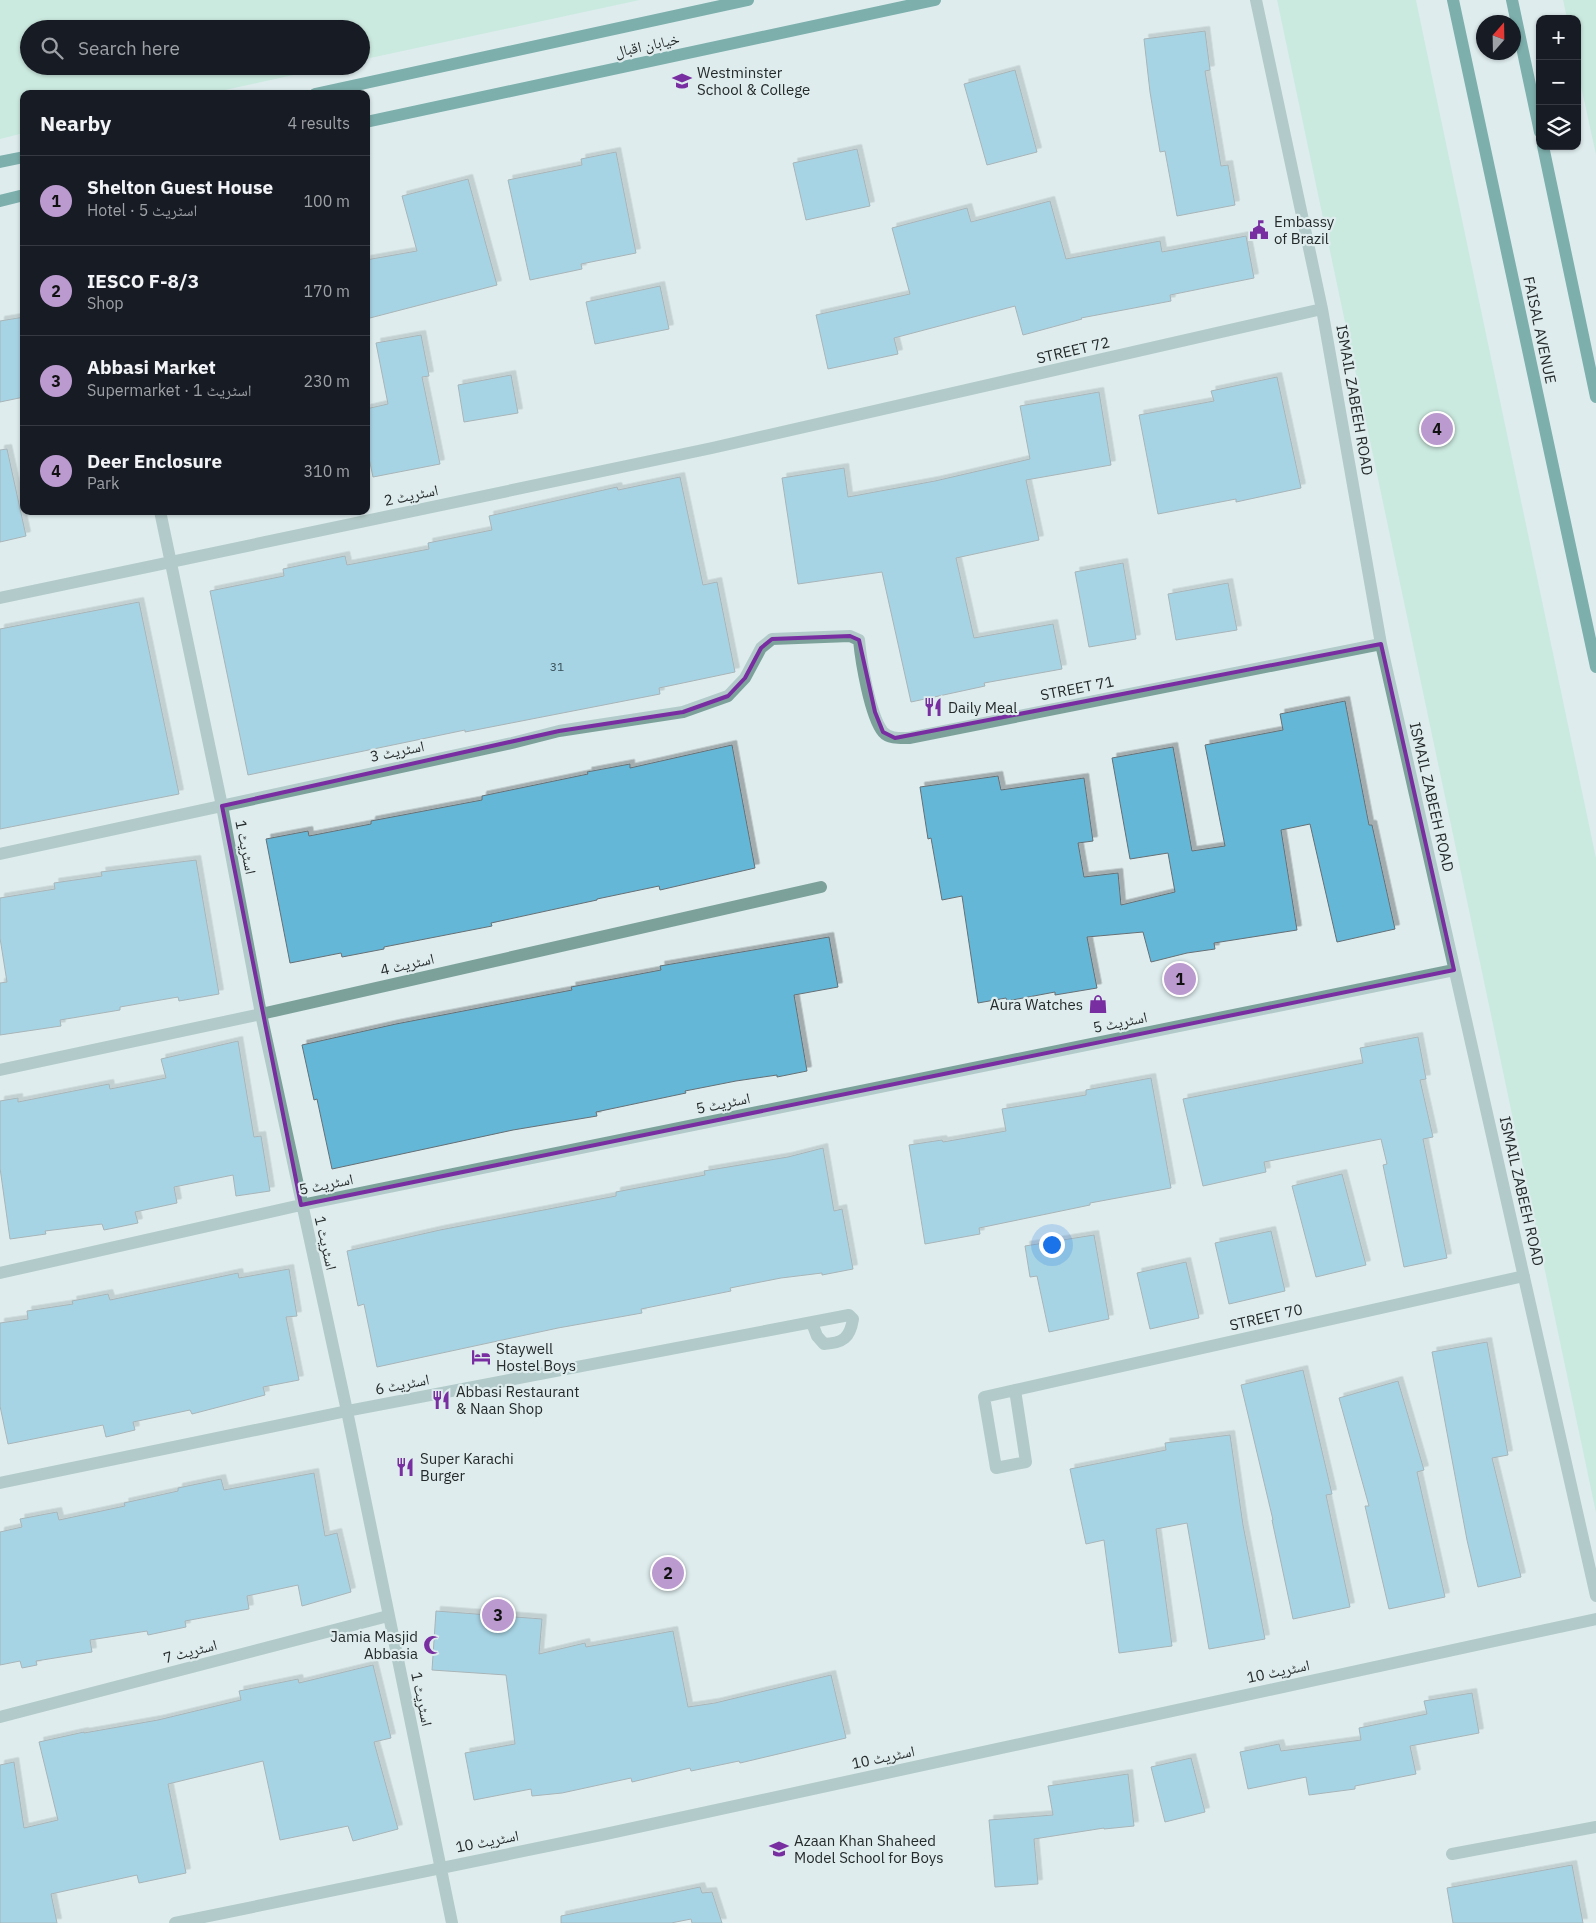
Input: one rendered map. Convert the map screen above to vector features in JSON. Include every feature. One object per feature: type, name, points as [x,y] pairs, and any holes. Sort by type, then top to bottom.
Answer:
[{"type":"main road","name":"خیابان اقبال","points":[[333,90],[748,0]]},
{"type":"main road","name":"خیابان اقبال","points":[[370,121],[935,0]]},
{"type":"main road","points":[[1512,0],[1536,113]]},
{"type":"main road","name":"FAISAL AVENUE","points":[[1453,1],[1596,667]]},
{"type":"main road","points":[[1544,150],[1596,397]]},
{"type":"main road","points":[[0,162],[20,158]]},
{"type":"main road","points":[[0,200],[20,196]]},
{"type":"street","name":"ISMAIL ZABEEH ROAD","points":[[1256,0],[1322,309],[1381,644],[1596,1596]]},
{"type":"street","name":"STREET 72","points":[[712,448],[1322,309]]},
{"type":"street","name":"اسٹریٹ 2","points":[[0,598],[712,448]]},
{"type":"street","name":"اسٹریٹ 1","points":[[161,515],[222,806],[261,1014],[347,1411],[452,1923]]},
{"type":"street","name":"STREET 71","points":[[772,639],[850,636],[859,640],[862,669],[875,712],[883,732],[895,738],[909,738],[1381,644]]},
{"type":"street","name":"اسٹریٹ 3","points":[[0,854],[512,743],[559,731],[683,712],[728,696],[745,678],[761,648],[772,639]]},
{"type":"street","name":"اسٹریٹ 4","points":[[0,1070],[261,1014],[821,887]]},
{"type":"street","name":"اسٹریٹ 5","points":[[0,1273],[301,1205],[1454,970]]},
{"type":"street","name":"STREET 70","points":[[1015,1390],[1026,1462],[996,1468],[984,1397],[1015,1390],[1524,1276]]},
{"type":"street","name":"اسٹریٹ 6","points":[[0,1482],[347,1411],[812,1323]]},
{"type":"street","name":"اسٹریٹ 7","points":[[0,1717],[388,1616]]},
{"type":"street","name":"اسٹریٹ 10","points":[[175,1923],[611,1833],[1596,1619]]},
{"type":"street","points":[[1452,1854],[1596,1827]]},
{"type":"highlighted area","points":[[850,636],[859,640],[875,712],[883,732],[895,738],[1381,644],[1454,970],[301,1205],[222,806],[559,731],[683,712],[728,696],[745,678],[761,648],[772,639]]},
{"type":"green space","points":[[0,0],[640,0],[370,58],[370,20],[20,20],[20,75],[293,75],[225,90],[20,90],[20,134],[0,139]]},
{"type":"green space","points":[[1277,0],[1416,0],[1596,858],[1596,1513]]},
{"type":"green space","points":[[1563,0],[1596,0],[1596,155],[1581,86],[1581,15],[1566,15]]},
{"type":"building","points":[[1205,31],[1210,70],[1205,71],[1221,166],[1228,165],[1235,205],[1177,216],[1165,151],[1160,152],[1144,39]]},
{"type":"building","points":[[1015,70],[1037,152],[987,165],[964,84]]},
{"type":"building","points":[[857,149],[870,206],[806,220],[793,163]]},
{"type":"building","points":[[616,152],[636,253],[581,264],[582,269],[530,280],[508,180],[582,165],[581,159]]},
{"type":"building","points":[[468,179],[497,285],[370,318],[370,259],[417,251],[402,196]]},
{"type":"building","points":[[1050,201],[1066,259],[1160,241],[1162,252],[1246,236],[1254,278],[1170,295],[1171,301],[1081,318],[1023,335],[1015,306],[894,338],[898,354],[828,369],[816,315],[910,294],[892,228],[967,208],[971,222]]},
{"type":"building","points":[[660,286],[669,329],[595,344],[586,302]]},
{"type":"building","points":[[20,318],[20,398],[0,402],[0,321]]},
{"type":"building","points":[[421,335],[429,376],[422,377],[440,464],[373,477],[370,463],[370,408],[388,404],[376,343]]},
{"type":"building","points":[[511,375],[518,413],[464,422],[458,385]]},
{"type":"building","points":[[1277,377],[1301,488],[1236,502],[1236,499],[1158,514],[1139,415],[1214,401],[1211,391]]},
{"type":"building","points":[[1099,392],[1111,465],[1026,480],[1039,540],[956,558],[974,638],[1053,624],[1062,669],[984,683],[985,686],[911,702],[882,572],[798,584],[782,478],[844,468],[848,497],[935,481],[1030,459],[1020,406]]},
{"type":"building","points":[[7,449],[26,536],[0,542],[0,450]]},
{"type":"building","points":[[680,477],[703,585],[717,582],[735,672],[659,688],[660,694],[465,732],[465,730],[248,775],[210,591],[284,576],[283,569],[345,556],[347,565],[429,549],[428,543],[492,530],[489,516],[617,487],[618,490]]},
{"type":"building","points":[[1123,563],[1136,639],[1089,647],[1075,572]]},
{"type":"building","points":[[1228,583],[1237,630],[1176,640],[1168,594]]},
{"type":"building","points":[[139,602],[179,794],[0,829],[0,629]]},
{"type":"building","points":[[1345,701],[1369,825],[1372,825],[1395,929],[1337,942],[1310,824],[1281,830],[1297,930],[1214,943],[1215,949],[1187,953],[1151,962],[1143,932],[1087,937],[1097,988],[1055,995],[1055,992],[1007,1001],[1006,998],[978,1003],[962,896],[942,900],[931,838],[928,839],[920,787],[998,776],[1001,790],[1084,778],[1093,841],[1078,843],[1084,877],[1118,873],[1121,905],[1175,892],[1168,853],[1130,859],[1112,758],[1173,747],[1192,851],[1225,846],[1205,745],[1283,730],[1280,714]]},
{"type":"building","points":[[732,745],[755,868],[660,890],[659,886],[597,899],[491,923],[492,926],[384,947],[384,949],[342,957],[341,953],[290,963],[266,839],[308,831],[309,836],[371,824],[371,821],[482,800],[482,796],[588,774],[587,772],[630,764],[630,768]]},
{"type":"building","points":[[196,860],[219,994],[179,1001],[178,997],[120,1007],[120,1010],[60,1020],[61,1026],[0,1035],[0,983],[7,982],[0,938],[0,898],[55,889],[54,883],[102,876],[101,872]]},
{"type":"building","points":[[829,937],[838,987],[794,995],[807,1071],[777,1077],[777,1075],[736,1081],[685,1091],[686,1093],[596,1112],[597,1116],[513,1130],[332,1169],[317,1099],[314,1100],[302,1045],[396,1024],[572,990],[571,987],[661,970],[660,966]]},
{"type":"building","points":[[1418,1037],[1426,1079],[1420,1080],[1433,1137],[1423,1139],[1447,1258],[1404,1267],[1383,1165],[1387,1164],[1381,1139],[1264,1162],[1266,1172],[1203,1186],[1183,1099],[1363,1063],[1360,1048]]},
{"type":"building","points":[[238,1041],[254,1137],[261,1136],[270,1191],[236,1196],[233,1175],[174,1187],[177,1203],[135,1212],[138,1223],[104,1230],[102,1224],[45,1231],[46,1234],[10,1239],[0,1168],[0,1101],[18,1098],[18,1102],[109,1084],[110,1089],[166,1078],[161,1059]]},
{"type":"building","points":[[1151,1078],[1171,1188],[1090,1203],[1090,1205],[979,1228],[980,1234],[925,1244],[909,1145],[942,1140],[943,1142],[1006,1131],[1002,1109],[1086,1095],[1086,1090]]},
{"type":"building","points":[[823,1148],[834,1211],[842,1209],[853,1269],[822,1275],[822,1273],[781,1278],[730,1288],[731,1291],[641,1309],[642,1313],[558,1328],[377,1367],[364,1304],[358,1306],[347,1251],[440,1230],[616,1196],[616,1192],[705,1175],[704,1171],[788,1157]]},
{"type":"building","points":[[1342,1174],[1366,1265],[1316,1277],[1292,1186]]},
{"type":"building","points":[[1271,1231],[1285,1291],[1229,1304],[1215,1243]]},
{"type":"building","points":[[1094,1235],[1109,1319],[1049,1332],[1037,1276],[1030,1277],[1025,1246]]},
{"type":"building","points":[[1186,1262],[1199,1318],[1150,1329],[1137,1273]]},
{"type":"building","points":[[289,1269],[297,1316],[286,1317],[299,1380],[263,1387],[265,1395],[192,1414],[190,1410],[133,1422],[135,1430],[106,1437],[103,1425],[8,1444],[0,1406],[0,1323],[28,1319],[27,1311],[73,1304],[72,1301],[108,1294],[110,1300],[238,1273],[239,1278]]},
{"type":"building","points":[[1487,1342],[1508,1455],[1492,1458],[1521,1577],[1478,1587],[1467,1540],[1432,1352]]},
{"type":"building","points":[[1303,1370],[1332,1494],[1326,1495],[1350,1607],[1293,1619],[1273,1520],[1241,1385]]},
{"type":"building","points":[[1398,1381],[1424,1470],[1417,1472],[1445,1597],[1389,1609],[1365,1506],[1369,1506],[1339,1398]]},
{"type":"building","points":[[1230,1435],[1243,1525],[1265,1639],[1209,1649],[1187,1523],[1156,1529],[1172,1646],[1119,1653],[1104,1540],[1086,1544],[1070,1469],[1166,1450],[1165,1443]]},
{"type":"building","points":[[314,1473],[325,1536],[337,1533],[351,1592],[302,1606],[298,1585],[247,1596],[249,1609],[185,1621],[186,1627],[148,1635],[147,1631],[90,1640],[92,1652],[36,1661],[37,1665],[22,1668],[20,1661],[0,1665],[0,1532],[22,1527],[20,1519],[57,1512],[59,1520],[125,1506],[124,1503],[178,1491],[178,1488],[221,1479],[224,1490]]},
{"type":"building","points":[[436,1611],[542,1619],[539,1654],[585,1643],[586,1647],[673,1631],[688,1707],[715,1703],[831,1675],[846,1738],[740,1763],[739,1761],[691,1771],[690,1768],[632,1782],[631,1778],[562,1793],[532,1796],[531,1789],[474,1800],[465,1753],[515,1744],[506,1675],[432,1670]]},
{"type":"building","points":[[373,1665],[391,1738],[374,1742],[398,1829],[353,1841],[348,1826],[280,1840],[263,1761],[168,1784],[186,1873],[139,1883],[137,1875],[51,1894],[57,1923],[0,1923],[0,1765],[14,1762],[24,1828],[58,1820],[39,1742],[84,1732],[158,1720],[241,1700],[239,1691],[298,1679],[299,1683]]},
{"type":"building","points":[[1472,1693],[1479,1733],[1410,1746],[1416,1774],[1355,1786],[1355,1789],[1309,1795],[1306,1777],[1248,1789],[1240,1752],[1279,1744],[1281,1751],[1361,1740],[1359,1728],[1427,1714],[1424,1701]]},
{"type":"building","points":[[1191,1758],[1205,1812],[1165,1822],[1151,1767]]},
{"type":"building","points":[[1128,1774],[1134,1826],[1104,1828],[1034,1839],[1038,1884],[995,1887],[989,1820],[1053,1815],[1048,1786]]},
{"type":"building","points":[[1572,1865],[1583,1923],[1453,1923],[1447,1888]]},
{"type":"building","points":[[700,1887],[702,1893],[712,1892],[722,1923],[692,1923],[691,1919],[671,1923],[561,1923],[561,1916]]},
{"type":"place","name":"Westminster School & College","points":[[682,81]]},
{"type":"place","name":"Embassy of Brazil","points":[[1259,230]]},
{"type":"place","name":"Deer Enclosure","points":[[1437,429]]},
{"type":"place","name":"Daily Meal","points":[[933,707]]},
{"type":"place","name":"Shelton Guest House","points":[[1180,979]]},
{"type":"place","name":"Aura Watches","points":[[1098,1004]]},
{"type":"place","name":"Staywell Hostel Boys","points":[[481,1357]]},
{"type":"place","name":"Abbasi Restaurant & Naan Shop","points":[[441,1400]]},
{"type":"place","name":"Super Karachi Burger","points":[[405,1467]]},
{"type":"place","name":"IESCO F-8/3","points":[[668,1573]]},
{"type":"place","name":"Abbasi Market","points":[[498,1615]]},
{"type":"place","name":"Jamia Masjid Abbasia","points":[[433,1645]]},
{"type":"place","name":"Azaan Khan Shaheed Model School for Boys","points":[[779,1849]]}]
